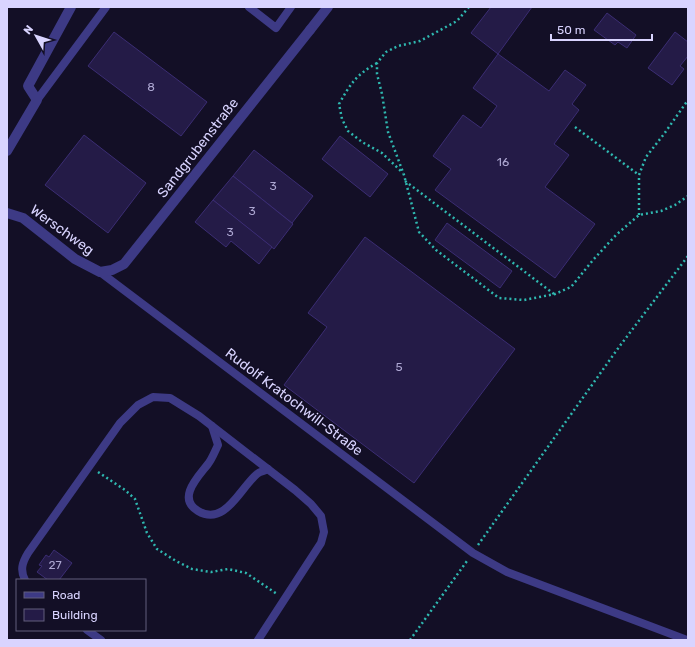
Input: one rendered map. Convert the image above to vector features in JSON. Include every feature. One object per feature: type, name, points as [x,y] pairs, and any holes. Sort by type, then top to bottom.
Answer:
[{"type":"street","points":[[7,151],[37,100],[28,86],[71,7]]},
{"type":"street","name":"Sandgrubenstraße","points":[[100,272],[112,270],[124,264],[328,7]]},
{"type":"street","name":"Werschweg","points":[[7,212],[23,218],[75,259],[100,272]]},
{"type":"lane","points":[[37,100],[106,7]]},
{"type":"lane","points":[[249,7],[276,28],[291,7]]},
{"type":"lane","name":"Rudolf Kratochwill-Straße","points":[[100,272],[473,553],[507,572],[687,640]]},
{"type":"lane","points":[[24,579],[22,574],[22,563],[120,423],[138,404],[153,397],[170,398],[199,416],[268,469],[311,504],[321,516],[324,532],[320,543],[258,640]]},
{"type":"lane","points":[[212,426],[218,445],[209,463],[192,484],[189,498],[194,508],[204,514],[219,514],[232,504],[258,473],[268,469]]},
{"type":"lane","points":[[88,631],[101,640]]},
{"type":"path","points":[[404,174],[382,153],[362,142],[348,131],[342,119],[339,104],[351,83],[364,70],[377,63],[386,52],[398,46],[420,41],[457,22],[469,7]]},
{"type":"path","points":[[377,63],[377,74],[388,132],[404,174],[418,232],[442,255],[499,298],[524,300],[555,294],[571,287],[616,235],[639,215],[661,211],[675,205],[688,196]]},
{"type":"path","points":[[639,215],[639,175],[646,156],[688,100]]},
{"type":"path","points":[[575,127],[639,175]]},
{"type":"path","points":[[405,181],[555,294]]},
{"type":"path","points":[[410,640],[619,347],[688,256]]},
{"type":"path","points":[[89,467],[113,482],[135,499],[147,533],[157,549],[192,569],[211,572],[228,569],[246,574],[284,599]]},
{"type":"building","points":[[491,7],[532,7],[498,54],[471,33]]},
{"type":"building","points":[[607,13],[636,35],[627,48],[618,42],[615,45],[594,30]]},
{"type":"building","points":[[114,32],[207,102],[181,136],[88,66]]},
{"type":"building","points":[[675,32],[688,42],[688,56],[680,66],[684,69],[672,85],[648,68]]},
{"type":"building","points":[[498,54],[549,91],[565,70],[586,85],[572,104],[579,110],[554,144],[569,155],[545,187],[595,224],[555,278],[435,190],[451,169],[433,156],[463,115],[481,128],[497,106],[473,88]]},
{"type":"building","points":[[84,135],[146,183],[108,233],[45,185]]},
{"type":"building","points":[[340,136],[388,174],[370,197],[322,159]]},
{"type":"building","points":[[254,150],[313,196],[292,223],[233,176]]},
{"type":"building","points":[[233,176],[293,224],[274,249],[213,200]]},
{"type":"building","points":[[213,200],[272,247],[259,264],[231,241],[226,247],[195,222]]},
{"type":"building","points":[[447,223],[512,271],[500,288],[435,240]]},
{"type":"building","points":[[365,237],[515,349],[414,483],[284,385],[327,327],[308,313]]},
{"type":"building","points":[[54,550],[72,563],[60,579],[47,579],[37,572],[42,566],[39,565],[46,555],[49,557]]}]
